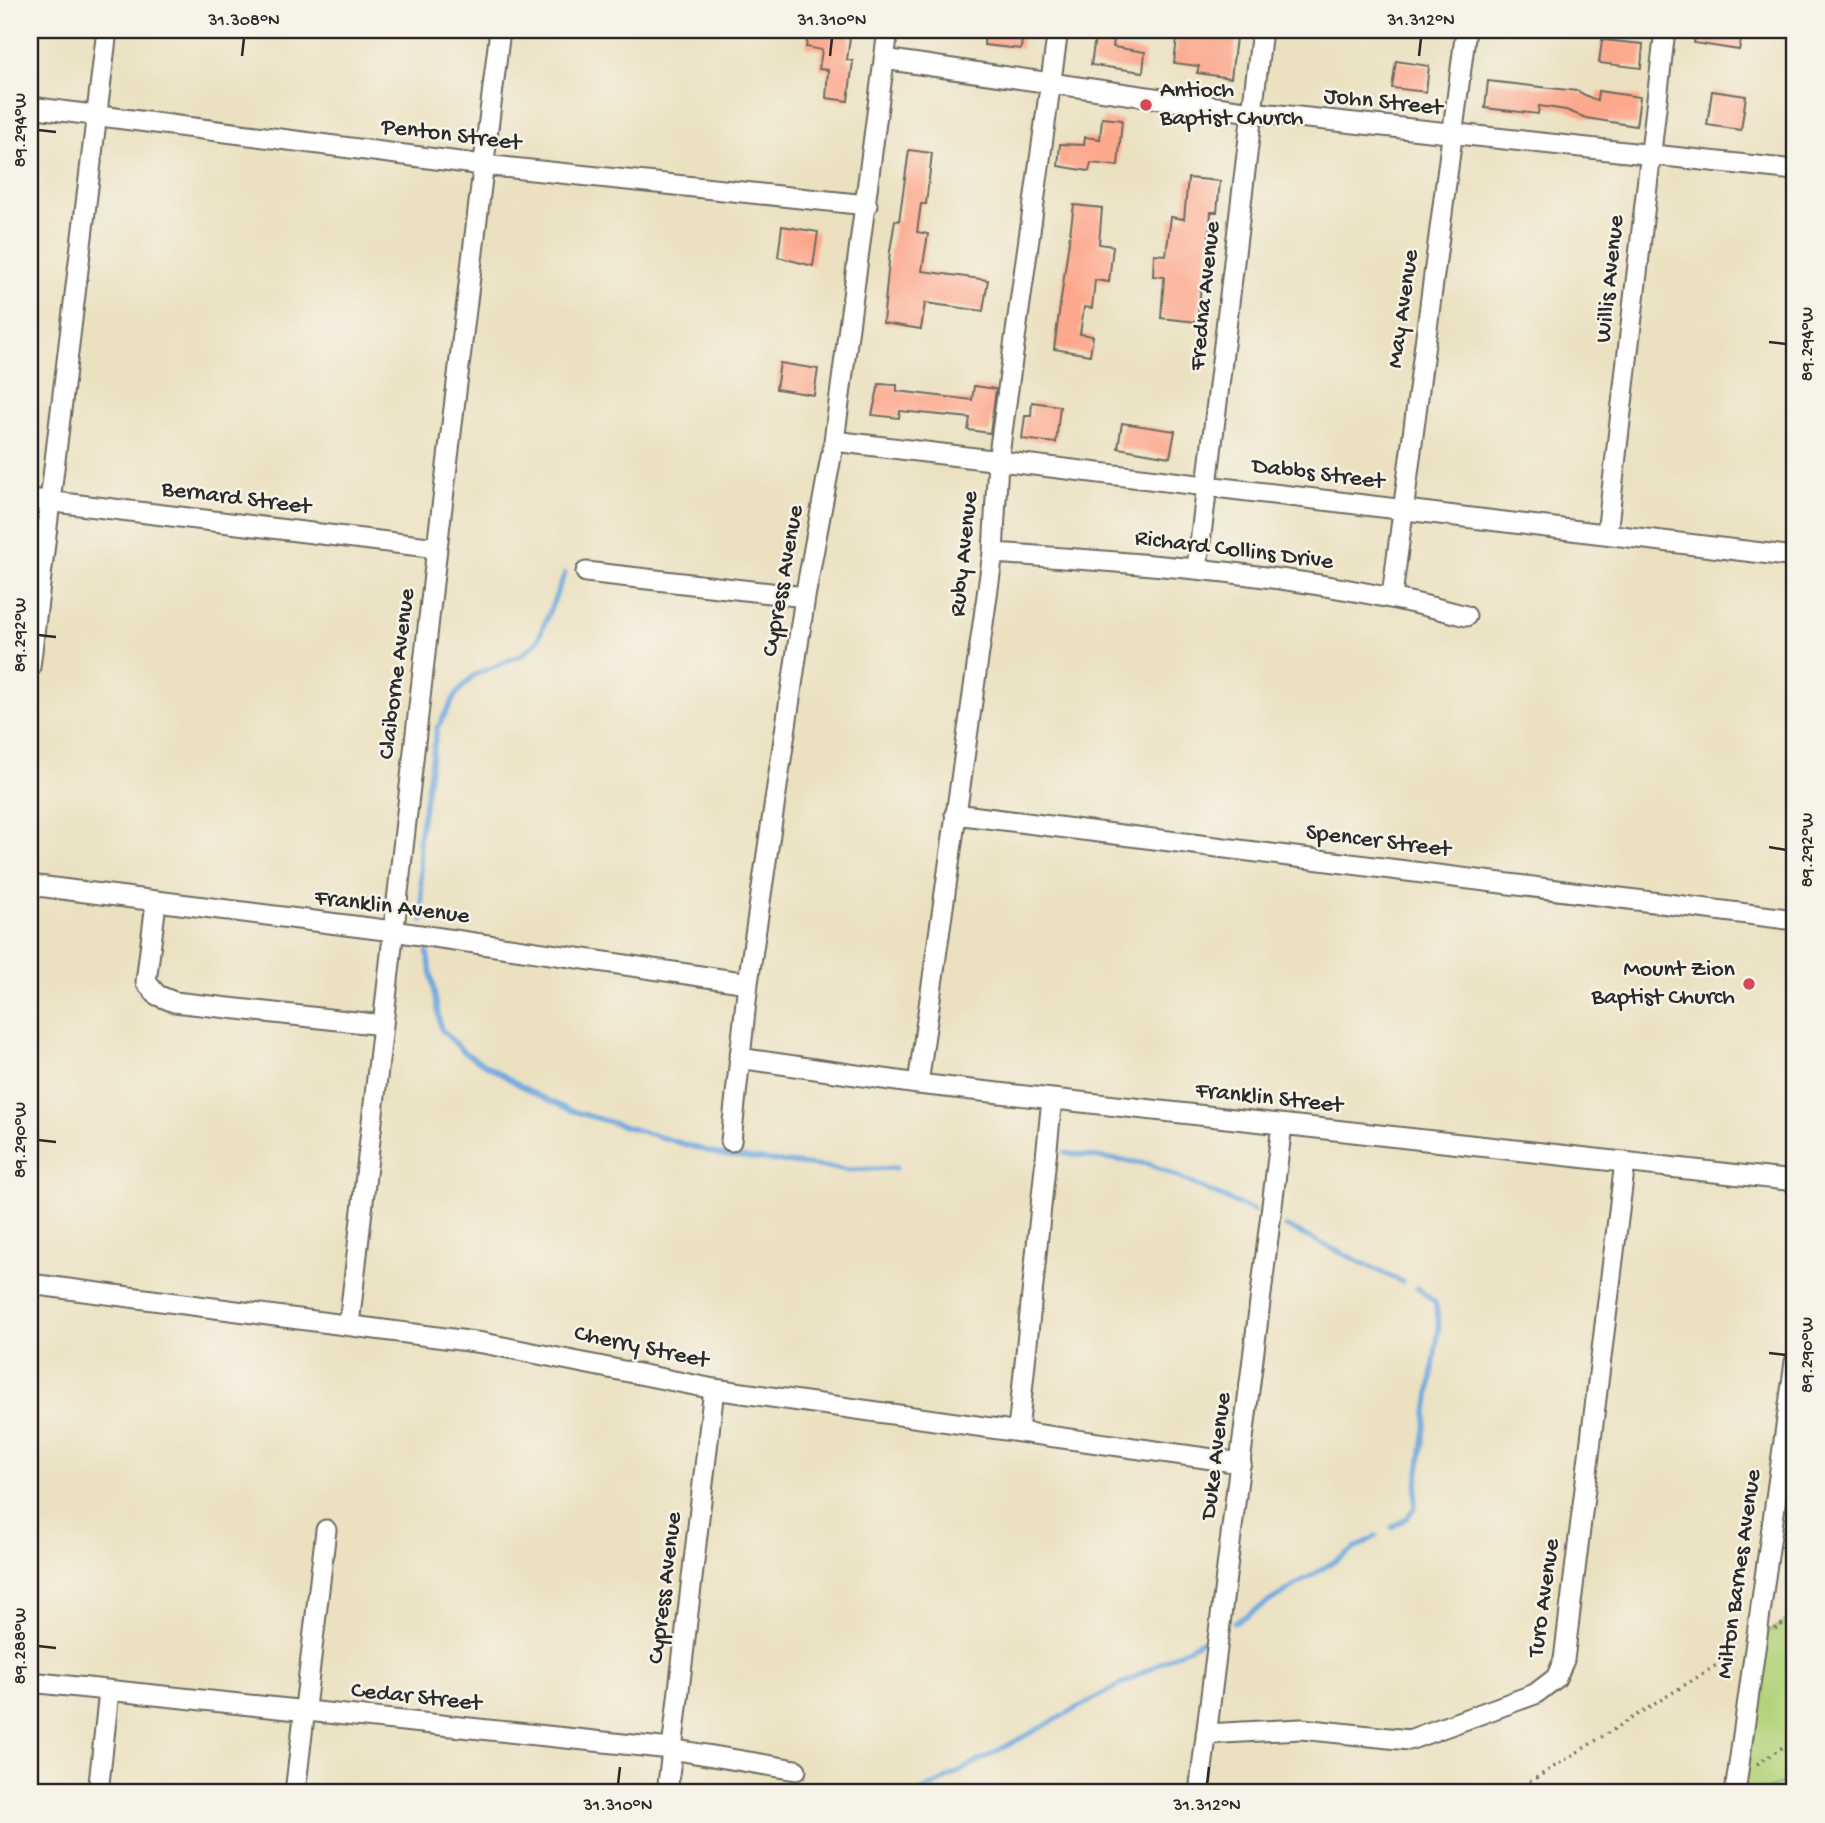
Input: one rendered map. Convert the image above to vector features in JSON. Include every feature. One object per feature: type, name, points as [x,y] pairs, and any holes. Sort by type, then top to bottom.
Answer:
[{"type":"street","points":[[30,667],[39,500],[97,115],[107,30]]},
{"type":"street","name":"Claiborne Avenue","points":[[349,1325],[437,548],[500,30]]},
{"type":"street","name":"Cypress Avenue","points":[[731,1141],[748,983],[805,597],[834,441],[888,30]]},
{"type":"street","name":"Ruby Avenue","points":[[918,1084],[993,552],[998,461],[1058,30]]},
{"type":"street","name":"Fredna Avenue","points":[[1197,568],[1262,30]]},
{"type":"street","name":"May Avenue","points":[[1392,596],[1466,30]]},
{"type":"street","name":"Willis Avenue","points":[[1606,534],[1665,30]]},
{"type":"street","name":"John Street","points":[[884,59],[1251,112],[1795,170]]},
{"type":"street","name":"Penton Street","points":[[30,107],[483,166],[867,205]]},
{"type":"street","name":"Dabbs Street","points":[[834,441],[1795,558]]},
{"type":"street","name":"Bernard Street","points":[[39,500],[437,548]]},
{"type":"street","name":"Richard Collins Drive","points":[[993,552],[1197,568],[1392,596],[1466,616]]},
{"type":"street","points":[[586,572],[805,597]]},
{"type":"street","name":"Spencer Street","points":[[956,814],[1795,920]]},
{"type":"street","name":"Franklin Avenue","points":[[30,885],[393,932],[748,983]]},
{"type":"street","points":[[156,903],[146,982],[158,995],[174,1002],[383,1026]]},
{"type":"street","name":"Franklin Street","points":[[739,1058],[918,1084],[1795,1181]]},
{"type":"street","points":[[1017,1431],[1052,1099]]},
{"type":"street","name":"Duke Avenue","points":[[1199,1793],[1282,1125]]},
{"type":"street","name":"Turo Avenue","points":[[1206,1734],[1301,1729],[1409,1740],[1535,1694],[1556,1678],[1564,1660],[1625,1162]]},
{"type":"street","name":"Cherry Street","points":[[30,1284],[541,1352],[714,1389],[1241,1463]]},
{"type":"street","name":"Milton Barnes Avenue","points":[[1736,1784],[1795,1362]]},
{"type":"street","name":"Cypress Avenue","points":[[667,1793],[714,1389]]},
{"type":"street","points":[[295,1793],[326,1530]]},
{"type":"street","name":"Cedar Street","points":[[30,1682],[671,1749],[796,1770]]},
{"type":"street","points":[[97,1793],[109,1691]]},
{"type":"path","points":[[1512,1793],[1795,1616]]},
{"type":"path","points":[[1795,1652],[1787,1668],[1791,1700],[1795,1707]]},
{"type":"path","points":[[1736,1784],[1795,1739]]},
{"type":"green space","points":[[1795,1616],[1795,1778],[1762,1793],[1735,1793],[1755,1641]]},
{"type":"building","points":[[809,30],[851,30],[847,60],[853,61],[848,101],[826,98],[828,70],[819,69],[822,50],[806,47]]},
{"type":"building","points":[[985,30],[1023,30],[1021,49],[984,45]]},
{"type":"building","points":[[1178,30],[1237,30],[1231,78],[1197,73],[1199,66],[1174,63]]},
{"type":"building","points":[[1696,30],[1743,30],[1739,50],[1694,43]]},
{"type":"building","points":[[1095,37],[1114,40],[1113,47],[1145,52],[1143,72],[1091,65]]},
{"type":"building","points":[[1602,40],[1643,44],[1641,68],[1599,63]]},
{"type":"building","points":[[1396,61],[1429,66],[1426,92],[1392,88]]},
{"type":"building","points":[[1488,81],[1577,91],[1597,101],[1598,91],[1640,97],[1636,126],[1586,118],[1566,110],[1539,106],[1538,114],[1485,108]]},
{"type":"building","points":[[1712,91],[1746,96],[1741,130],[1707,125]]},
{"type":"building","points":[[1102,118],[1122,120],[1118,166],[1091,163],[1089,171],[1058,166],[1060,144],[1084,145],[1085,137],[1100,139]]},
{"type":"building","points":[[909,150],[932,153],[926,204],[921,204],[917,232],[928,234],[922,271],[988,280],[983,311],[925,303],[921,329],[883,323],[890,251],[895,220],[899,221]]},
{"type":"building","points":[[1188,178],[1220,181],[1217,212],[1211,212],[1205,286],[1201,286],[1197,322],[1161,318],[1164,277],[1153,276],[1154,254],[1166,255],[1171,217],[1184,219]]},
{"type":"building","points":[[1074,205],[1102,208],[1099,244],[1113,246],[1109,282],[1095,280],[1092,308],[1084,307],[1080,334],[1093,336],[1090,355],[1054,349]]},
{"type":"building","points":[[782,226],[818,232],[813,266],[778,257]]},
{"type":"building","points":[[780,363],[818,369],[814,395],[776,389]]},
{"type":"building","points":[[879,384],[897,385],[897,391],[972,400],[974,386],[996,389],[990,433],[968,430],[970,418],[900,411],[899,418],[872,415]]},
{"type":"building","points":[[1032,402],[1060,406],[1056,443],[1022,439],[1025,416],[1031,416]]},
{"type":"building","points":[[1122,423],[1175,431],[1170,457],[1118,448]]},
{"type":"waterway","points":[[423,921],[419,838],[437,728],[457,693],[474,675],[522,655],[537,642],[565,573]]},
{"type":"waterway","points":[[427,951],[441,1029],[465,1053],[533,1093],[569,1110],[721,1155],[850,1170],[896,1168]]},
{"type":"waterway","points":[[1065,1153],[1149,1164],[1254,1211]]},
{"type":"waterway","points":[[1285,1226],[1402,1282]]},
{"type":"waterway","points":[[1392,1527],[1407,1518],[1414,1508],[1439,1325],[1435,1302],[1417,1288]]},
{"type":"waterway","points":[[1234,1623],[1376,1536]]},
{"type":"waterway","points":[[919,1793],[1207,1638]]},
{"type":"place","name":"Antioch Baptist Church","points":[[1146,105]]},
{"type":"place","name":"Mount Zion Baptist Church","points":[[1749,984]]}]
